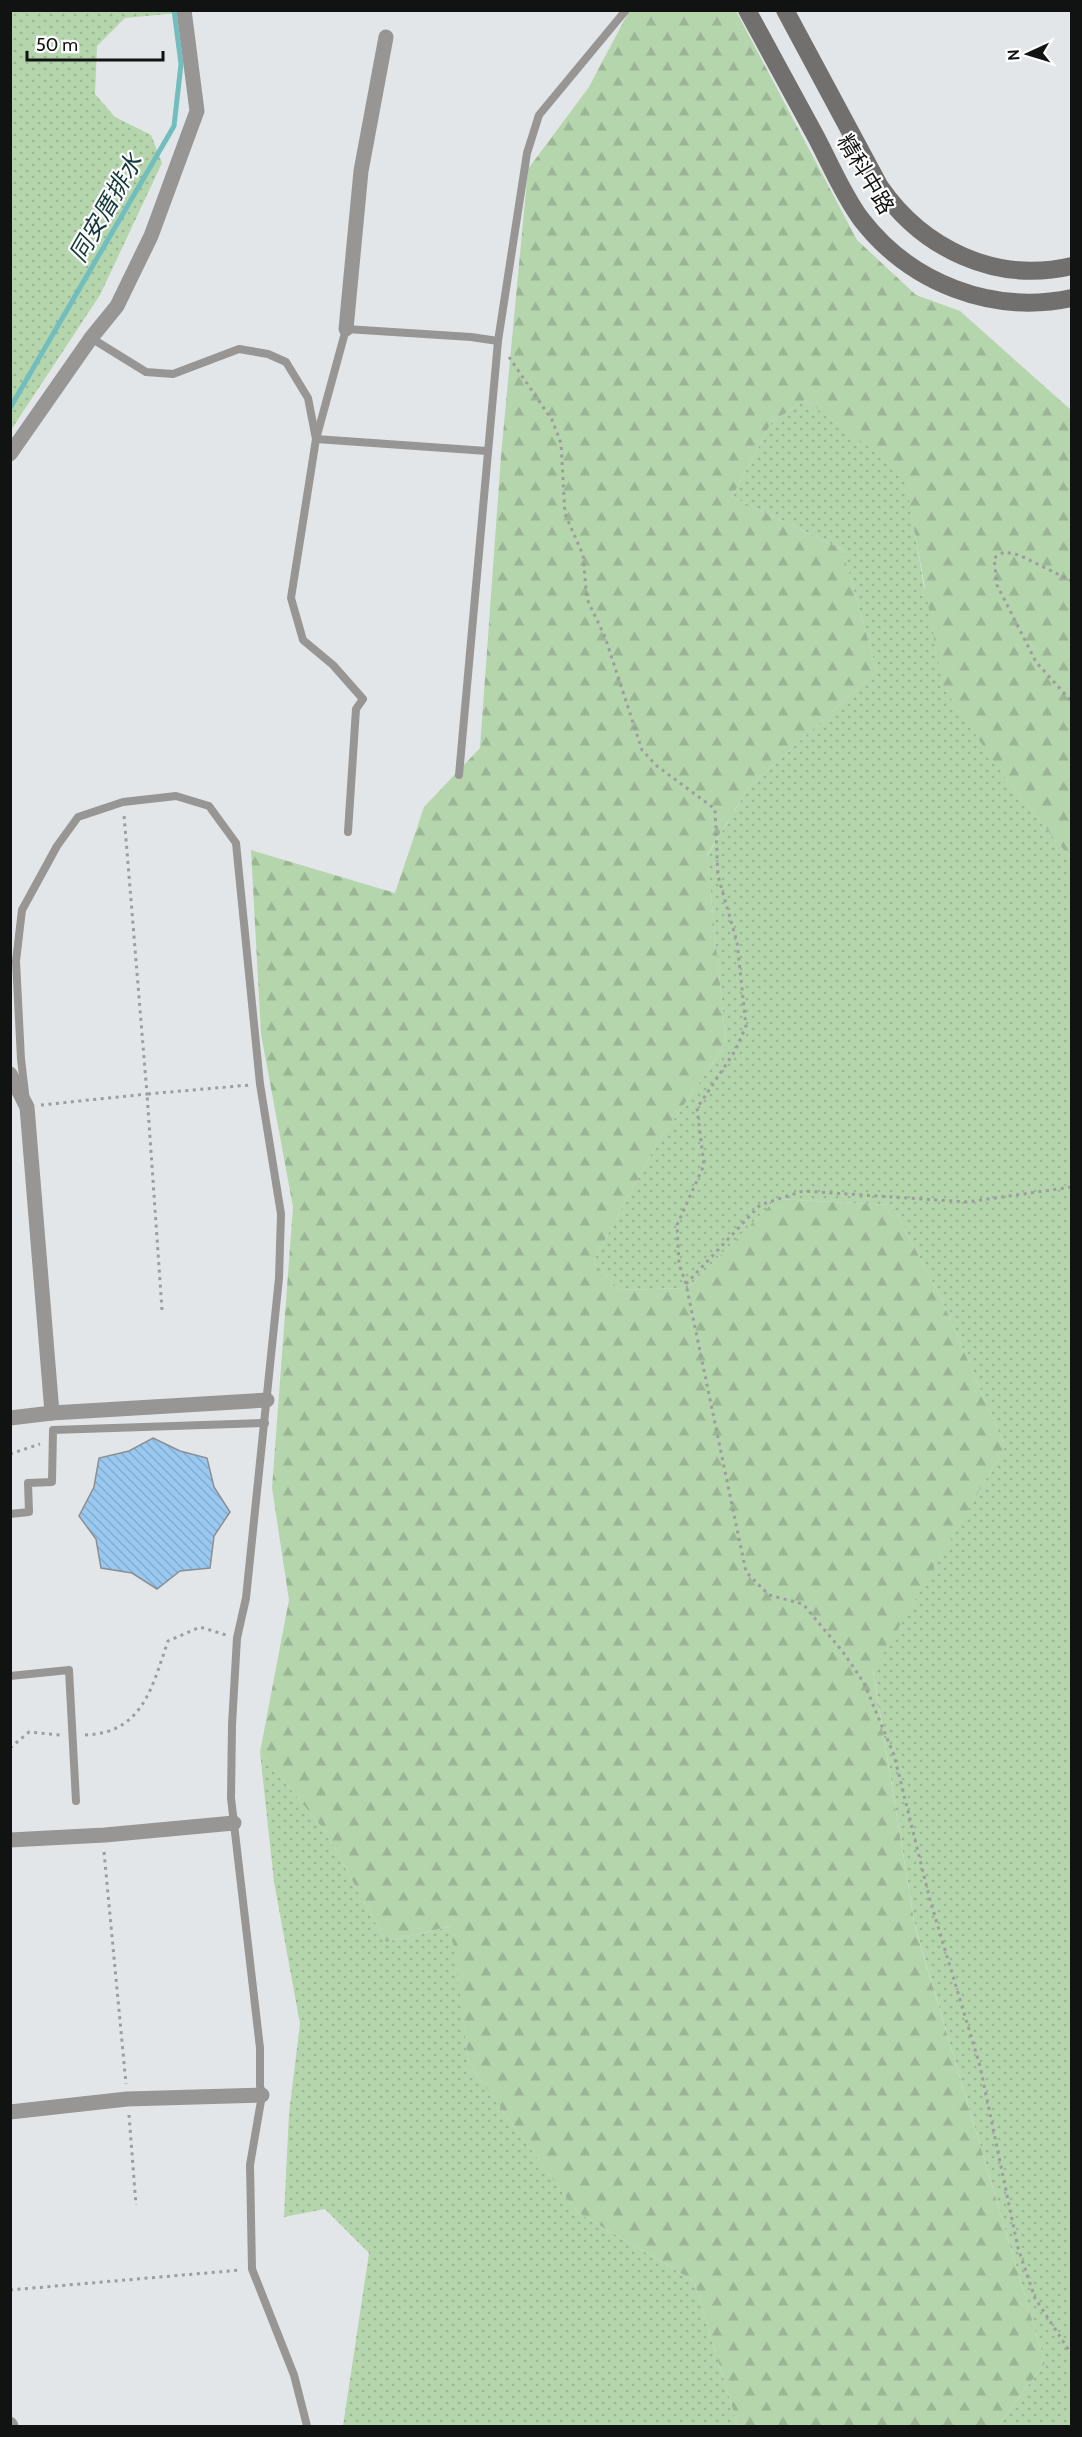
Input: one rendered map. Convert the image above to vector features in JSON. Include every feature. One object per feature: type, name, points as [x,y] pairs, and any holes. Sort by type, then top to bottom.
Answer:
[{"type":"street","points":[[10,454],[91,338],[117,306],[151,236],[171,176],[197,111],[184,10]]},
{"type":"street","name":"精科中路","points":[[747,10],[859,216],[889,249],[924,275],[963,293],[1010,302],[1035,303],[1071,298]]},
{"type":"street","name":"精科中路","points":[[785,10],[880,187],[916,229],[946,249],[984,264],[1023,271],[1071,266]]},
{"type":"street","points":[[346,328],[361,171],[386,37]]},
{"type":"street","points":[[10,1074],[27,1107],[52,1413]]},
{"type":"street","points":[[10,1418],[52,1413],[267,1400]]},
{"type":"street","points":[[10,1840],[105,1835],[234,1823]]},
{"type":"street","points":[[10,2112],[127,2099],[262,2096]]},
{"type":"lane","points":[[459,775],[498,341],[527,153],[539,115],[626,10]]},
{"type":"lane","points":[[348,832],[356,709],[363,699],[333,665],[303,640],[291,598],[316,439],[346,328],[498,341]]},
{"type":"lane","points":[[91,338],[146,372],[173,374],[239,349],[268,354],[286,362],[308,398],[316,439]]},
{"type":"lane","points":[[316,439],[487,451]]},
{"type":"lane","points":[[27,1107],[21,1059],[16,961],[22,910],[57,846],[78,817],[123,801],[176,796],[209,806],[236,843],[260,1084],[280,1214],[279,1278],[265,1423],[246,1598],[237,1638],[231,1798],[260,2048],[262,2096],[249,2165],[252,2269],[294,2375],[307,2427]]},
{"type":"lane","points":[[10,1514],[29,1512],[28,1483],[52,1482],[53,1430],[265,1423]]},
{"type":"lane","points":[[10,1676],[69,1670],[76,1801]]},
{"type":"path","points":[[498,341],[552,420],[561,444],[565,514],[582,555],[587,599],[605,637],[642,750],[657,766],[715,809],[718,876],[737,942],[746,1026],[735,1051],[697,1108],[704,1165],[677,1225],[680,1263],[746,1572],[769,1595],[803,1604],[843,1652],[868,1693],[894,1755],[930,1900],[980,2066],[1018,2248],[1035,2298],[1071,2355]]},
{"type":"path","points":[[1071,581],[1019,555],[1004,552],[994,558],[997,585],[1036,662],[1071,702]]},
{"type":"path","points":[[123,801],[162,1310]]},
{"type":"path","points":[[27,1107],[260,1084]]},
{"type":"path","points":[[686,1284],[760,1205],[802,1191],[967,1202],[1071,1187]]},
{"type":"path","points":[[10,1454],[37,1447],[53,1430]]},
{"type":"path","points":[[10,1748],[29,1732],[92,1735],[124,1726],[147,1701],[168,1641],[200,1627],[237,1638]]},
{"type":"path","points":[[105,1835],[106,1880],[136,2205]]},
{"type":"path","points":[[10,2290],[252,2269]]},
{"type":"green space","points":[[11,11],[178,11],[178,13],[125,18],[97,46],[95,94],[115,117],[151,135],[162,163],[100,295],[11,430]]},
{"type":"green space","points":[[629,11],[736,11],[857,240],[916,295],[960,311],[1071,410],[1071,859],[1003,775],[943,687],[904,473],[805,400],[771,423],[732,497],[842,549],[877,671],[749,787],[707,855],[726,1044],[656,1145],[593,1262],[620,1290],[688,1288],[776,1199],[892,1205],[942,1300],[1005,1447],[873,1671],[915,1927],[1045,2363],[998,2426],[738,2426],[694,2281],[577,2212],[469,2065],[451,1926],[386,1942],[325,1831],[260,1752],[289,1600],[272,1488],[293,1207],[261,1034],[251,850],[395,893],[424,807],[480,748],[501,456],[528,169],[589,87]]},
{"type":"green space","points":[[805,400],[905,473],[924,587],[1003,775],[1071,859],[1071,2426],[998,2426],[1045,2363],[915,1926],[873,1670],[1005,1447],[942,1300],[892,1205],[776,1199],[688,1288],[620,1290],[593,1262],[656,1145],[726,1044],[707,856],[749,787],[877,671],[842,549],[732,497],[771,423]]},
{"type":"green space","points":[[260,1752],[325,1831],[386,1942],[452,1926],[469,2065],[577,2212],[694,2281],[738,2426],[343,2426],[369,2253],[325,2209],[284,2217],[289,2113],[300,2024],[274,1882]]},
{"type":"building","points":[[153,1438],[180,1451],[207,1458],[214,1487],[230,1512],[214,1536],[210,1568],[180,1571],[157,1589],[132,1573],[101,1568],[96,1539],[79,1516],[94,1487],[99,1458],[129,1451]]},
{"type":"waterway","name":"同安厝排水","points":[[10,408],[174,126],[181,64],[174,10]]}]
